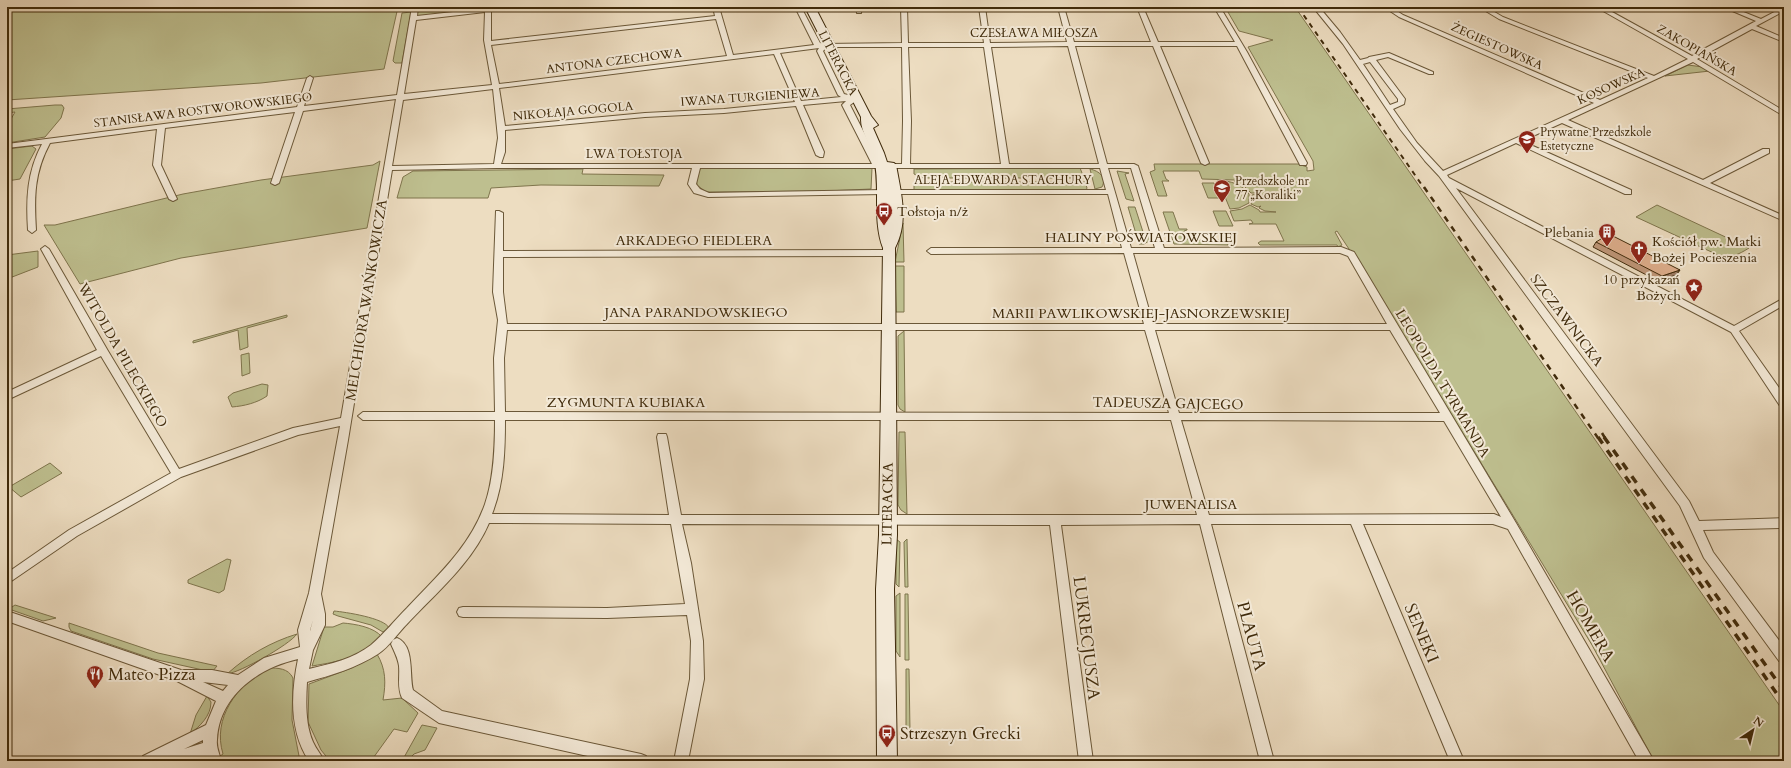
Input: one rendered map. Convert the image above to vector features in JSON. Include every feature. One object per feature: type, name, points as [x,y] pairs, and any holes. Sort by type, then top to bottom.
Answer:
[{"type":"street","name":"MELCHIORA WAŃKOWICZA","points":[[317,761],[304,738],[300,723],[302,677],[307,651],[319,626],[315,593],[346,421],[415,7]]},
{"type":"street","points":[[413,18],[516,7]]},
{"type":"street","points":[[716,7],[726,36],[725,42],[731,58]]},
{"type":"street","points":[[798,7],[816,44],[828,45]]},
{"type":"street","name":"LITERACKA","points":[[810,7],[854,99],[878,132],[885,146],[883,166],[890,192],[884,237],[889,250],[888,520],[885,589],[887,761]]},
{"type":"street","points":[[904,7],[907,121],[906,166]]},
{"type":"street","points":[[982,7],[986,44],[1005,166]]},
{"type":"street","name":"PLAUTA","points":[[1061,7],[1111,192],[1204,519],[1267,761]]},
{"type":"street","points":[[1140,7],[1154,44],[1205,163]]},
{"type":"street","points":[[1217,7],[1239,44],[1303,163]]},
{"type":"street","name":"SZCZAWNICKA","points":[[1316,7],[1345,43],[1388,109],[1423,156],[1443,177],[1685,504],[1708,555],[1784,657]]},
{"type":"street","name":"ŻEGIESTOWSKA","points":[[1387,7],[1401,16],[1601,103]]},
{"type":"street","points":[[1482,7],[1501,18],[1654,78]]},
{"type":"street","name":"ZAKOPIAŃSKA","points":[[1599,7],[1692,59],[1784,114]]},
{"type":"street","points":[[1726,7],[1761,21]]},
{"type":"street","name":"KOSOWSKA","points":[[1443,177],[1517,141],[1687,63],[1784,9]]},
{"type":"street","points":[[488,10],[488,44],[502,128],[499,161],[496,166]]},
{"type":"street","points":[[488,44],[719,17]]},
{"type":"street","points":[[1751,26],[1784,40]]},
{"type":"street","name":"CZESŁAWA MIŁOSZA","points":[[828,45],[1239,44]]},
{"type":"street","name":"ANTONA CZECHOWA","points":[[401,97],[777,53],[828,45]]},
{"type":"street","points":[[777,53],[820,155]]},
{"type":"street","points":[[1358,63],[1389,54],[1431,73]]},
{"type":"street","points":[[1371,58],[1401,99],[1402,103],[1388,109]]},
{"type":"street","points":[[275,182],[310,78]]},
{"type":"street","name":"STANISŁAWA ROSTWOROWSKIEGO","points":[[7,146],[401,97]]},
{"type":"street","points":[[854,99],[846,105],[883,166]]},
{"type":"street","name":"IWANA TURGIENIEWA","points":[[645,115],[724,111],[854,99]]},
{"type":"street","name":"NIKOŁAJA GOGOLA","points":[[502,128],[645,115]]},
{"type":"street","points":[[1562,120],[1784,219]]},
{"type":"street","points":[[161,127],[157,165],[173,199]]},
{"type":"street","points":[[32,230],[31,183],[38,158],[47,141]]},
{"type":"street","points":[[1517,141],[1628,192]]},
{"type":"street","points":[[1704,183],[1766,151]]},
{"type":"street","name":"LWA TOŁSTOJA","points":[[388,168],[496,166],[883,166]]},
{"type":"street","name":"ALEJA EDWARDA STACHURY","points":[[697,166],[692,184],[697,191],[708,194],[1111,192]]},
{"type":"street","name":"ALEJA EDWARDA STACHURY","points":[[883,166],[1134,166],[1160,250]]},
{"type":"street","points":[[1443,177],[1734,330],[1784,403]]},
{"type":"street","points":[[302,677],[355,661],[375,649],[461,559],[480,530],[491,503],[498,465],[499,358],[503,327],[498,292],[498,213]]},
{"type":"street","name":"WITOLDA PILECKIEGO","points":[[45,249],[103,351],[177,474]]},
{"type":"street","name":"ARKADEGO FIEDLERA","points":[[498,254],[889,250]]},
{"type":"street","name":"HALINY POŚWIATOWSKIEJ","points":[[931,251],[1342,250],[1351,254]]},
{"type":"street","name":"LEOPOLDA TYRMANDA","points":[[1351,254],[1512,526]]},
{"type":"street","points":[[1734,330],[1784,300]]},
{"type":"street","name":"JANA PARANDOWSKIEGO","points":[[503,327],[889,326]]},
{"type":"street","name":"MARII PAWLIKOWSKIEJ-JASNORZEWSKIEJ","points":[[889,326],[1150,328],[1393,327]]},
{"type":"street","points":[[7,396],[103,351]]},
{"type":"street","name":"ZYGMUNTA KUBIAKA","points":[[363,416],[888,416]]},
{"type":"street","name":"TADEUSZA GAJCEGO","points":[[888,416],[1174,416],[1188,418],[1448,417]]},
{"type":"street","points":[[7,579],[46,550],[84,526],[177,474],[297,431],[346,421]]},
{"type":"street","points":[[662,438],[676,521],[685,563],[697,641],[697,679],[681,761]]},
{"type":"street","name":"JUWENALISA","points":[[485,518],[676,521],[1494,519],[1512,526]]},
{"type":"street","name":"SENEKI","points":[[1355,519],[1457,761]]},
{"type":"street","name":"LUKRECJUSZA","points":[[1055,520],[1086,761]]},
{"type":"street","points":[[1694,526],[1784,522]]},
{"type":"street","name":"HOMERA","points":[[1512,526],[1647,761]]},
{"type":"street","points":[[463,612],[607,613],[692,609]]},
{"type":"street","points":[[7,616],[181,676],[202,688],[225,698]]},
{"type":"street","points":[[397,644],[405,664],[405,686],[407,694],[439,717],[641,761]]},
{"type":"street","points":[[164,761],[212,754],[211,729],[218,710],[225,698],[241,681],[258,667],[269,661],[307,651]]},
{"type":"street","points":[[181,676],[212,676],[241,681]]},
{"type":"street","points":[[148,761],[211,729]]},
{"type":"green space","points":[[7,7],[398,7],[384,69],[261,83],[7,100]]},
{"type":"green space","points":[[417,7],[508,7],[419,16],[416,14]]},
{"type":"green space","points":[[1225,7],[1295,7],[1784,712],[1784,761],[1654,761],[1592,645],[1369,279],[1337,231],[1335,232],[1342,245],[1338,247],[1337,245],[1260,245],[1258,243],[1261,241],[1284,241],[1276,224],[1249,224],[1253,223],[1251,220],[1234,221],[1230,211],[1242,209],[1250,205],[1260,212],[1276,212],[1265,211],[1259,208],[1261,206],[1258,207],[1251,204],[1253,200],[1252,195],[1260,193],[1251,193],[1244,186],[1234,181],[1235,180],[1202,179],[1199,171],[1163,171],[1166,179],[1169,181],[1162,181],[1167,196],[1158,196],[1150,172],[1155,170],[1154,164],[1298,164],[1307,167],[1307,171],[1314,170],[1313,161],[1248,47],[1273,40],[1239,31]]},
{"type":"green space","points":[[411,12],[402,63],[395,63],[393,61],[402,13]]},
{"type":"green space","points":[[1688,65],[1703,67],[1710,71],[1665,76]]},
{"type":"green space","points":[[62,105],[64,108],[61,118],[45,137],[7,143],[7,120],[11,119],[15,112],[7,113],[7,109]]},
{"type":"green space","points":[[32,146],[36,149],[20,179],[7,181],[7,149]]},
{"type":"green space","points":[[380,161],[367,228],[181,258],[80,284],[44,225],[55,225],[183,194],[261,180],[373,165]]},
{"type":"green space","points":[[702,168],[872,168],[871,189],[706,192],[697,185],[696,177],[697,171]]},
{"type":"green space","points":[[1080,168],[1084,178],[923,178],[914,174],[914,169]]},
{"type":"green space","points":[[583,169],[582,174],[664,175],[659,186],[541,185],[491,188],[488,198],[397,198],[403,177],[413,171]]},
{"type":"green space","points":[[1090,169],[1096,171],[1103,177],[1104,180],[1102,187],[1095,189]]},
{"type":"green space","points":[[1117,171],[1129,173],[1125,174],[1134,201],[1126,199]]},
{"type":"green space","points":[[1218,180],[1239,185],[1249,194],[1249,203],[1239,208],[1230,209]]},
{"type":"green space","points":[[914,182],[1085,182],[1087,188],[1086,190],[914,190]]},
{"type":"green space","points":[[1202,183],[1214,183],[1221,198],[1208,198]]},
{"type":"green space","points":[[1657,205],[1749,248],[1734,255],[1718,255],[1636,217]]},
{"type":"green space","points":[[1128,207],[1135,207],[1144,235],[1149,236],[1149,241],[1144,244],[1139,244]]},
{"type":"green space","points":[[1213,211],[1226,211],[1233,226],[1219,226]]},
{"type":"green space","points":[[1163,212],[1173,212],[1179,229],[1187,229],[1184,231],[1188,240],[1226,240],[1228,245],[1174,244]]},
{"type":"green space","points":[[903,223],[904,262],[895,262]]},
{"type":"green space","points":[[38,251],[38,267],[7,279],[7,255]]},
{"type":"green space","points":[[895,266],[904,266],[904,312],[896,312]]},
{"type":"green space","points":[[287,315],[287,317],[247,328],[248,347],[240,350],[238,330],[193,343],[193,341]]},
{"type":"green space","points":[[904,331],[905,412],[900,409],[898,405],[898,336]]},
{"type":"green space","points":[[249,353],[250,373],[242,376],[241,355]]},
{"type":"green space","points":[[262,384],[268,385],[267,396],[250,404],[232,407],[228,397],[233,393]]},
{"type":"green space","points":[[899,432],[905,432],[907,514],[901,510],[898,505]]},
{"type":"green space","points":[[50,463],[62,473],[21,497],[9,487]]},
{"type":"green space","points":[[896,539],[900,542],[899,587],[896,584]]},
{"type":"green space","points":[[907,539],[908,587],[905,587],[904,542]]},
{"type":"green space","points":[[227,559],[231,560],[224,590],[219,593],[188,583],[188,580]]},
{"type":"green space","points":[[900,593],[900,657],[896,651],[896,596]]},
{"type":"green space","points":[[905,594],[908,594],[909,660],[905,660]]},
{"type":"green space","points":[[15,605],[56,618],[43,621],[9,609]]},
{"type":"green space","points":[[334,611],[373,618],[386,624],[389,628],[383,632],[371,625],[333,614]]},
{"type":"green space","points":[[69,623],[158,653],[217,666],[212,672],[153,659],[71,631]]},
{"type":"green space","points":[[343,623],[369,628],[382,637],[365,650],[349,658],[312,666],[324,627],[333,627]]},
{"type":"green space","points":[[297,634],[285,645],[264,657],[243,668],[227,674],[260,650]]},
{"type":"green space","points":[[377,654],[384,671],[385,688],[383,700],[402,698],[418,713],[407,732],[394,729],[371,761],[330,761],[321,750],[308,722],[309,684],[352,668]]},
{"type":"green space","points":[[268,668],[286,670],[293,678],[292,720],[300,761],[213,761],[223,754],[221,728],[224,715],[230,704],[237,693],[246,684]]},
{"type":"green space","points":[[906,669],[909,669],[910,731],[906,731]]},
{"type":"green space","points":[[207,696],[211,702],[209,712],[201,724],[190,734],[196,715]]},
{"type":"green space","points":[[422,725],[437,728],[425,750],[414,754],[408,760],[409,761],[402,761]]},
{"type":"building","points":[[1609,234],[1680,270],[1662,276],[1596,242]]},
{"type":"railway","points":[[1298,7],[1424,188]]},
{"type":"railway","points":[[1424,187],[1598,438]]},
{"type":"railway","points":[[1602,433],[1605,438]]},
{"type":"railway","points":[[1598,437],[1784,704]]},
{"type":"railway","points":[[1604,437],[1784,691]]},
{"type":"place","name":"Prywatne Przedszkole Estetyczne","points":[[1527,154]]},
{"type":"place","name":"Przedszkole nr 77 „Koraliki”","points":[[1222,203]]},
{"type":"place","name":"Tołstoja n/ż","points":[[884,226]]},
{"type":"place","name":"Plebania","points":[[1607,247]]},
{"type":"place","name":"Kościół pw. Matki Bożej Pocieszenia","points":[[1639,264]]},
{"type":"place","name":"10 przykazań Bożych","points":[[1694,302]]},
{"type":"place","name":"Mateo Pizza","points":[[95,689]]},
{"type":"place","name":"Strzeszyn Grecki","points":[[887,748]]}]
